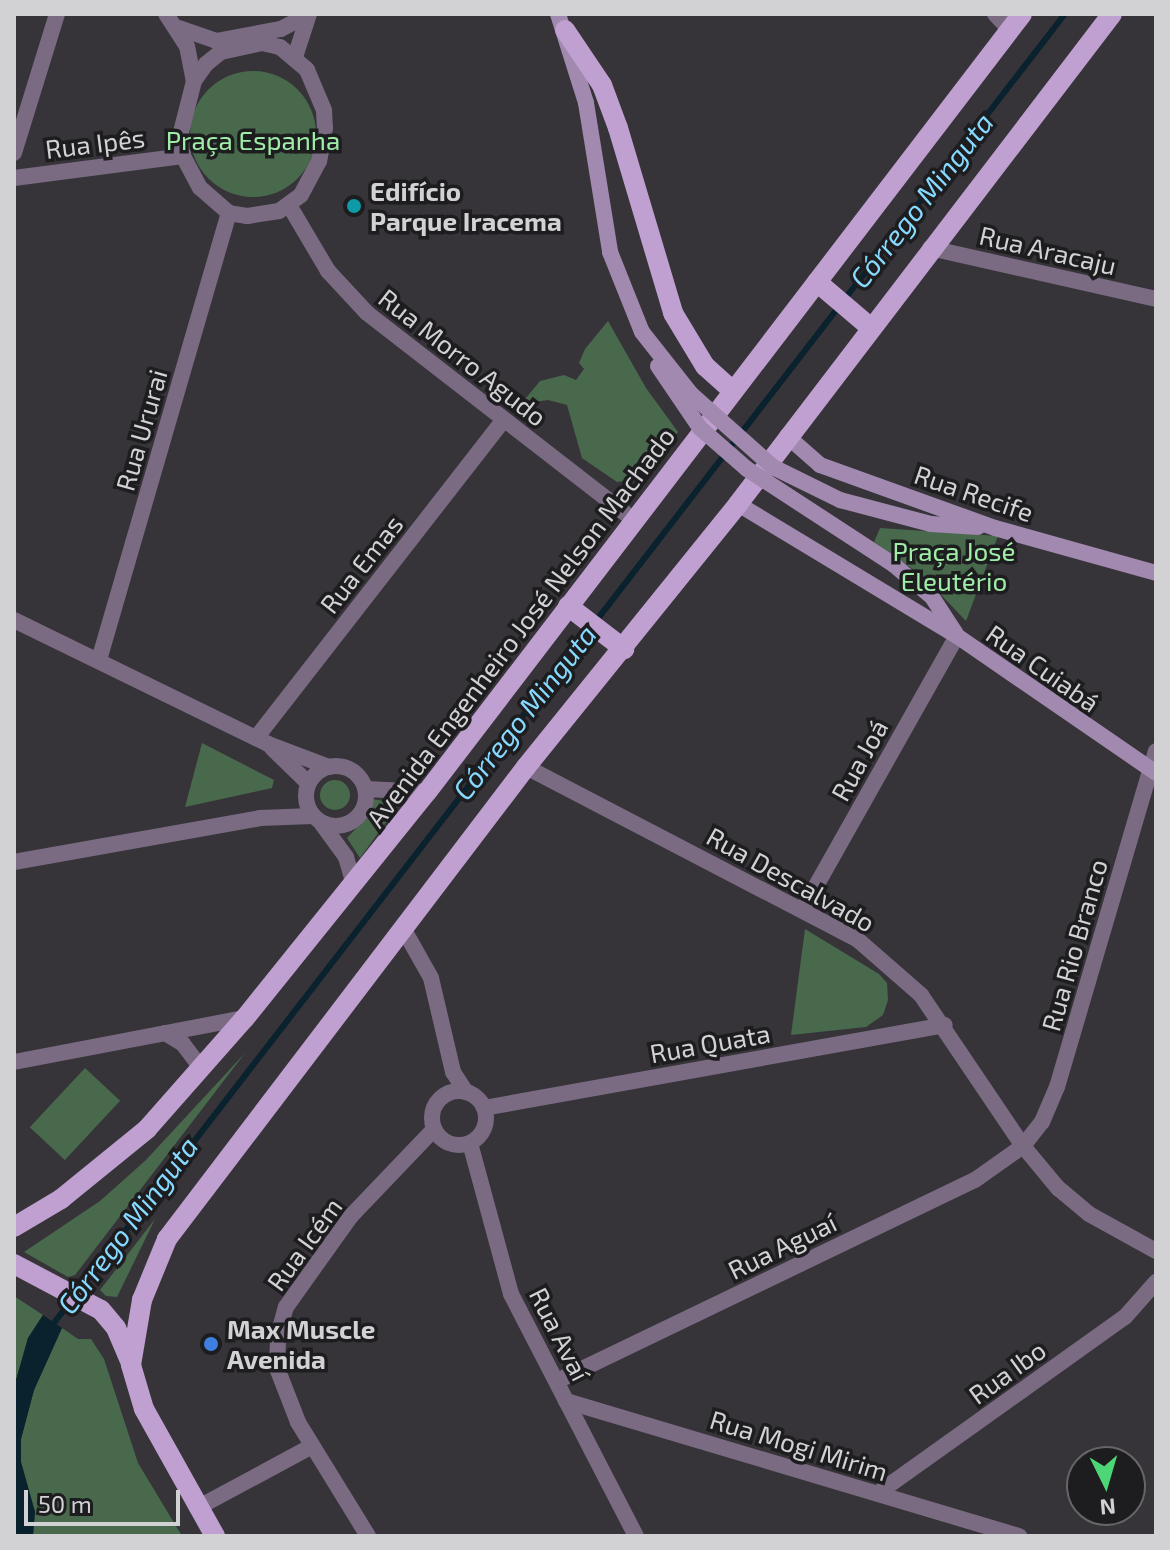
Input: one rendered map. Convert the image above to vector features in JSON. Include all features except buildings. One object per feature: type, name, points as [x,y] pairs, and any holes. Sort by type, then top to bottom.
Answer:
[{"type":"main road","points":[[131,1365],[142,1300],[167,1239],[526,767],[738,504],[930,248],[1112,14]]},
{"type":"main road","points":[[561,22],[586,103],[610,252],[664,378],[700,428],[758,476],[894,565],[932,597],[957,636]]},
{"type":"main road","points":[[561,22],[602,85],[673,313],[705,366],[733,391]]},
{"type":"main road","name":"Avenida Engenheiro José Nelson Machado","points":[[14,1227],[61,1199],[147,1129],[245,1018],[574,611],[635,521],[733,391],[824,287],[1016,22]]},
{"type":"main road","points":[[824,287],[870,327]]},
{"type":"main road","points":[[642,332],[691,394],[773,467],[840,500],[931,524],[995,528]]},
{"type":"main road","name":"Rua Recife","points":[[787,436],[820,465],[995,528],[1156,573]]},
{"type":"main road","name":"Rua Cuiabá","points":[[738,504],[957,636],[1153,771]]},
{"type":"main road","points":[[574,611],[624,649]]},
{"type":"main road","points":[[14,1264],[101,1310],[116,1328],[144,1409],[215,1536]]},
{"type":"street","points":[[14,153],[57,14]]},
{"type":"street","points":[[166,14],[179,28],[194,81]]},
{"type":"street","points":[[179,28],[216,41],[281,29],[308,14]]},
{"type":"street","points":[[295,57],[308,14]]},
{"type":"street","points":[[995,14],[1016,22]]},
{"type":"street","points":[[262,43],[295,57],[316,88],[325,128],[319,161],[289,205],[262,215],[229,213],[200,188],[183,156],[181,132],[194,81],[221,52],[240,46],[262,43]]},
{"type":"street","name":"Rua Ipês","points":[[14,178],[183,156]]},
{"type":"street","name":"Rua Morro Agudo","points":[[289,205],[348,295],[503,421],[635,521]]},
{"type":"street","name":"Rua Ururai","points":[[99,660],[229,213]]},
{"type":"street","name":"Rua Aracaju","points":[[930,248],[1156,299]]},
{"type":"street","name":"Rua Emas","points":[[262,741],[503,421]]},
{"type":"street","points":[[14,620],[262,741],[329,767],[356,773],[366,789],[362,811],[355,820],[334,827],[317,820],[260,818],[14,862]]},
{"type":"street","name":"Rua Joá","points":[[803,909],[957,636]]},
{"type":"street","points":[[262,741],[307,791],[317,820],[346,857],[354,885]]},
{"type":"street","name":"Rua Rio Branco","points":[[1023,1146],[1042,1122],[1057,1087],[1153,771],[1156,751]]},
{"type":"street","points":[[260,818],[307,791],[329,767]]},
{"type":"street","name":"Rua Descalvado","points":[[526,767],[858,940],[894,968],[945,1025],[1023,1146],[1058,1188],[1089,1214],[1156,1251]]},
{"type":"street","points":[[366,789],[427,792]]},
{"type":"street","points":[[404,930],[431,978],[453,1072],[466,1092],[484,1108],[484,1129],[470,1143],[449,1143],[434,1129],[433,1111],[443,1097],[453,1072]]},
{"type":"street","points":[[14,1062],[245,1018]]},
{"type":"street","name":"Rua Quata","points":[[484,1108],[945,1025]]},
{"type":"street","points":[[165,1033],[202,1069]]},
{"type":"street","points":[[443,1097],[466,1092]]},
{"type":"street","name":"Rua Icém","points":[[368,1536],[312,1446],[277,1368],[286,1307],[351,1216],[434,1129]]},
{"type":"street","name":"Rua Avaí","points":[[470,1143],[511,1294],[636,1536]]},
{"type":"street","name":"Rua Aguaí","points":[[557,1381],[975,1180],[1023,1146]]},
{"type":"street","name":"Rua Ibo","points":[[878,1493],[1125,1317],[1156,1282]]},
{"type":"street","name":"Rua Mogi Mirim","points":[[566,1401],[1019,1536]]},
{"type":"street","points":[[197,1508],[312,1446]]},
{"type":"green space","name":"Praça Espanha","points":[[253,71],[277,76],[298,89],[311,110],[316,134],[311,158],[298,179],[277,192],[253,197],[229,192],[208,179],[195,158],[190,134],[195,110],[208,89],[229,76]]},
{"type":"green space","points":[[608,321],[646,388],[678,432],[639,479],[617,482],[582,458],[567,405],[548,400],[521,404],[540,381],[564,375],[576,380],[584,369],[579,363],[585,349]]},
{"type":"green space","name":"Praça José Eleutério","points":[[880,528],[998,536],[966,621],[924,577],[874,542]]},
{"type":"green space","points":[[202,743],[274,780],[272,788],[185,807]]},
{"type":"green space","points":[[335,780],[346,784],[350,795],[346,806],[335,810],[324,806],[320,795],[324,784]]},
{"type":"green space","points":[[371,799],[400,803],[360,858],[347,838],[367,817]]},
{"type":"green space","points":[[805,929],[879,974],[887,983],[888,1000],[883,1015],[866,1027],[791,1035]]},
{"type":"green space","points":[[245,1053],[75,1275],[68,1277],[24,1252],[100,1201],[146,1160]]},
{"type":"green space","points":[[85,1068],[120,1101],[65,1160],[30,1127]]},
{"type":"green space","points":[[155,1219],[117,1297],[106,1296],[100,1290]]},
{"type":"green space","points":[[14,1296],[43,1315],[28,1338],[14,1387]]},
{"type":"green space","points":[[62,1328],[78,1339],[91,1339],[104,1359],[138,1463],[182,1536],[33,1535],[35,1512],[21,1462],[21,1439],[34,1390]]},
{"type":"water","points":[[43,1315],[62,1328],[34,1390],[21,1439],[21,1462],[35,1512],[33,1536],[14,1536],[14,1387],[28,1338]]},
{"type":"waterway","name":"Córrego Minguta","points":[[50,1328],[1065,14]]},
{"type":"place","name":"Edifício Parque Iracema","points":[[354,206]]},
{"type":"place","name":"Max Muscle Avenida","points":[[211,1344]]}]
